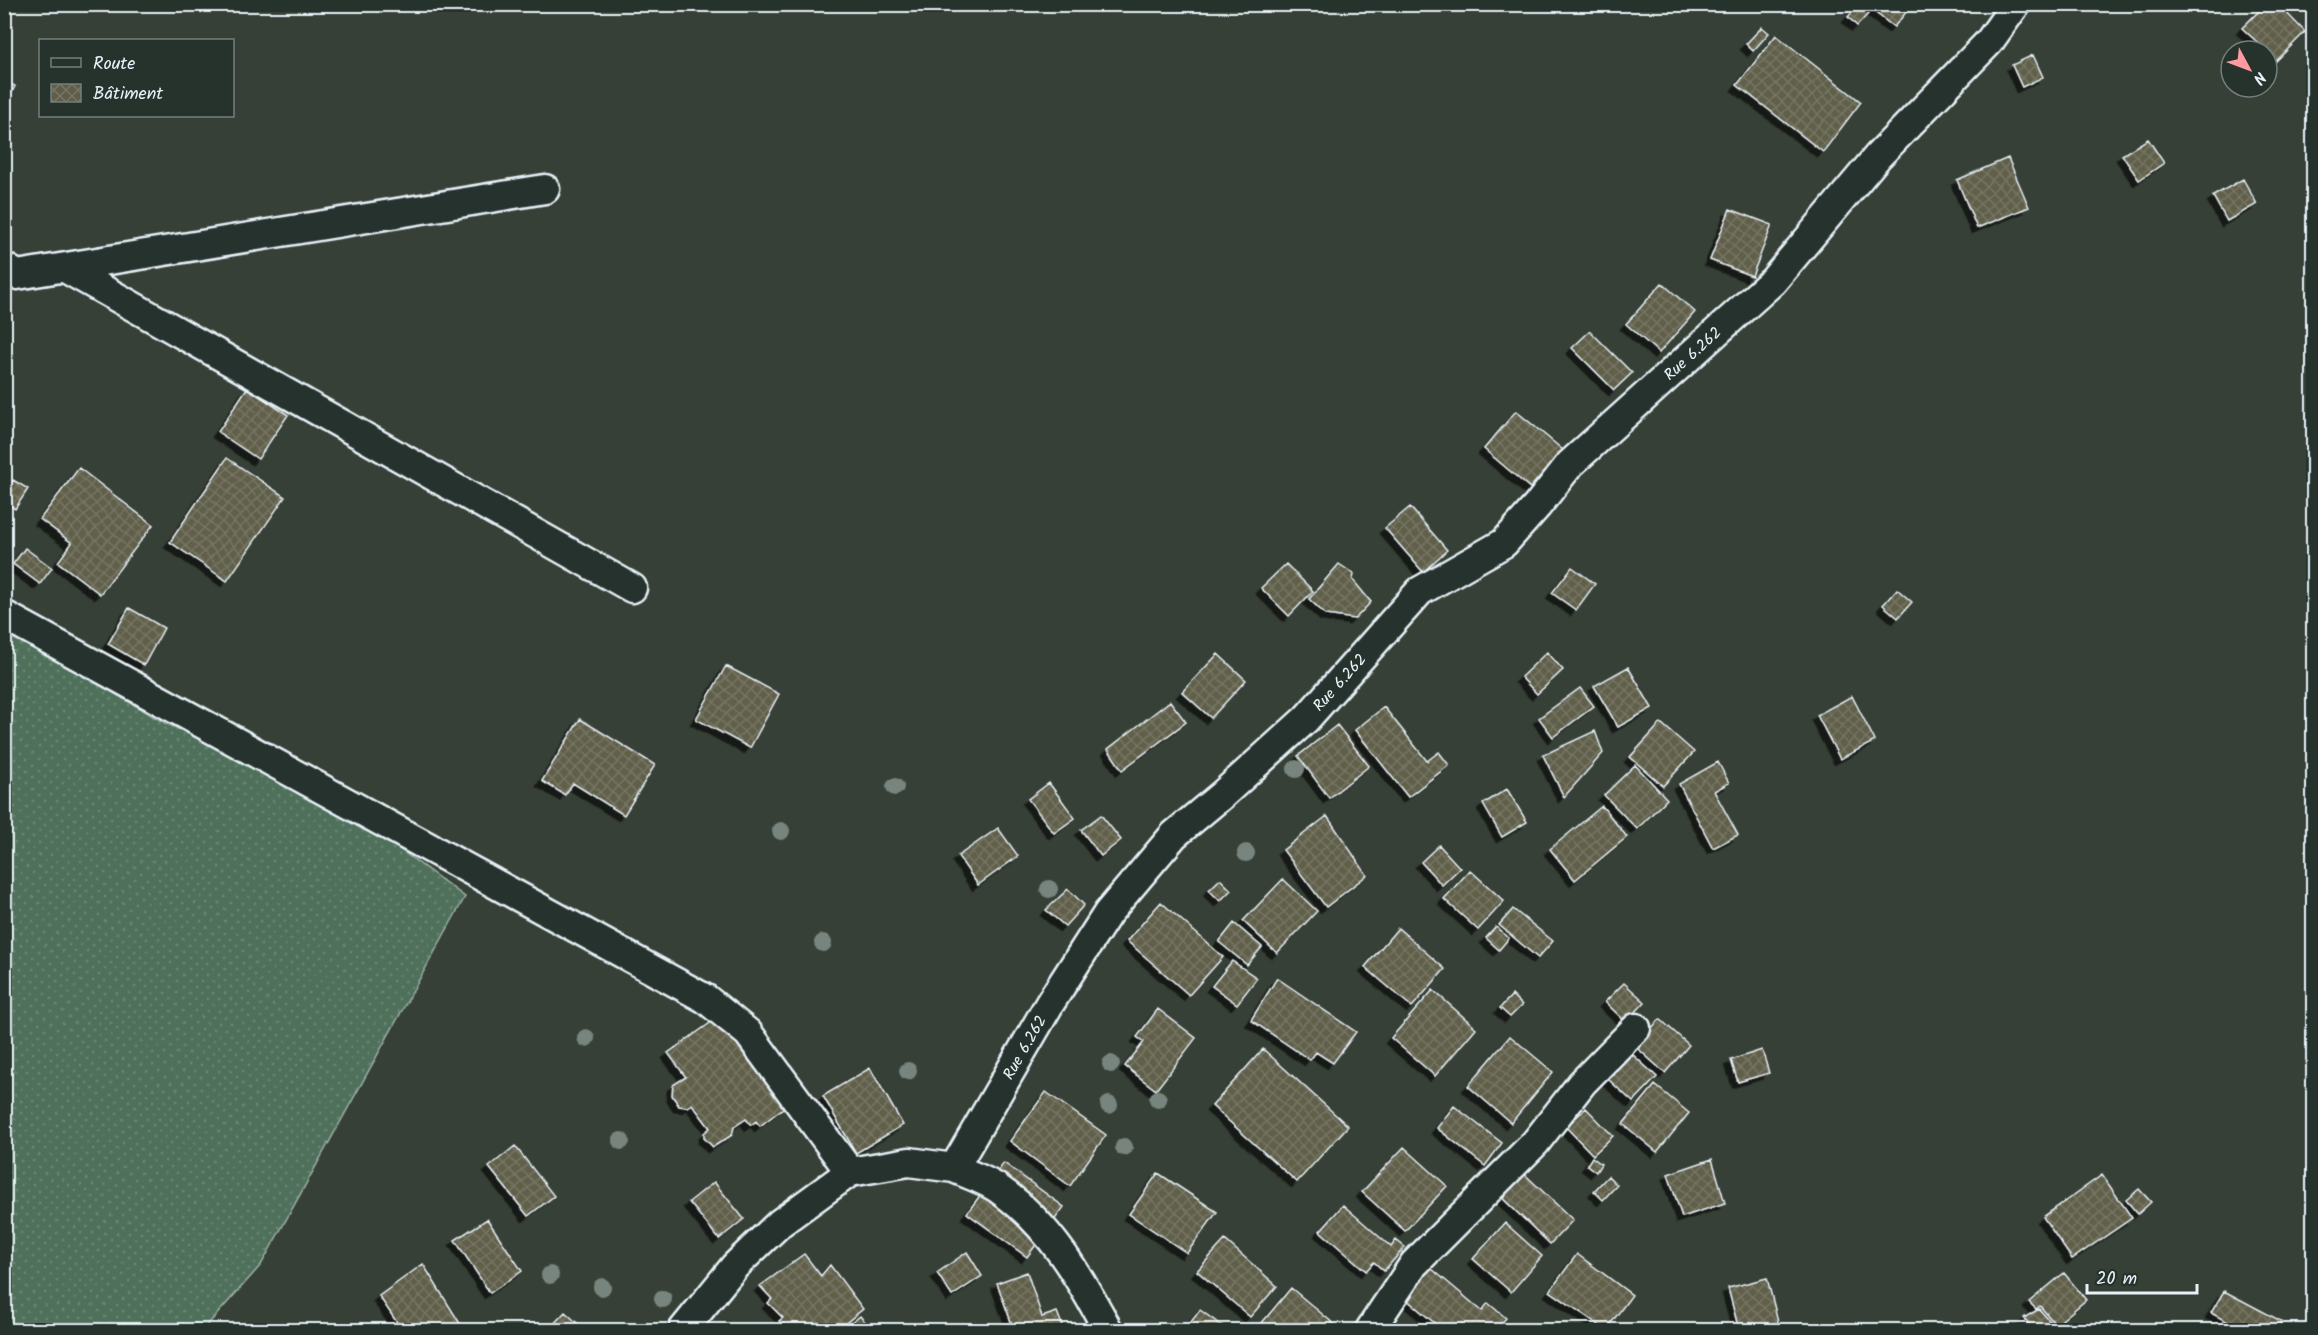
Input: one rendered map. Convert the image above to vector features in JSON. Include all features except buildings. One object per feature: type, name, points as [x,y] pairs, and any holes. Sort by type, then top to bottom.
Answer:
[{"type":"street","name":"Rue 6.262","points":[[954,1168],[1050,1003],[1108,913],[1174,835],[1306,719],[1420,591],[1504,543],[1570,464],[1773,281],[1878,156],[1989,42],[2016,4]]},
{"type":"street","points":[[9,279],[545,189]]},
{"type":"street","points":[[64,268],[632,588]]},
{"type":"street","points":[[4,615],[706,999],[748,1033],[850,1172]]},
{"type":"street","points":[[1370,1330],[1414,1264],[1535,1143],[1582,1083],[1636,1028]]},
{"type":"street","points":[[683,1330],[742,1259],[780,1223],[850,1172],[909,1162],[954,1168],[999,1189],[1041,1226],[1075,1270],[1108,1330]]},
{"type":"green space","points":[[5,629],[165,723],[320,791],[465,897],[261,1265],[203,1330],[5,1330]]}]
